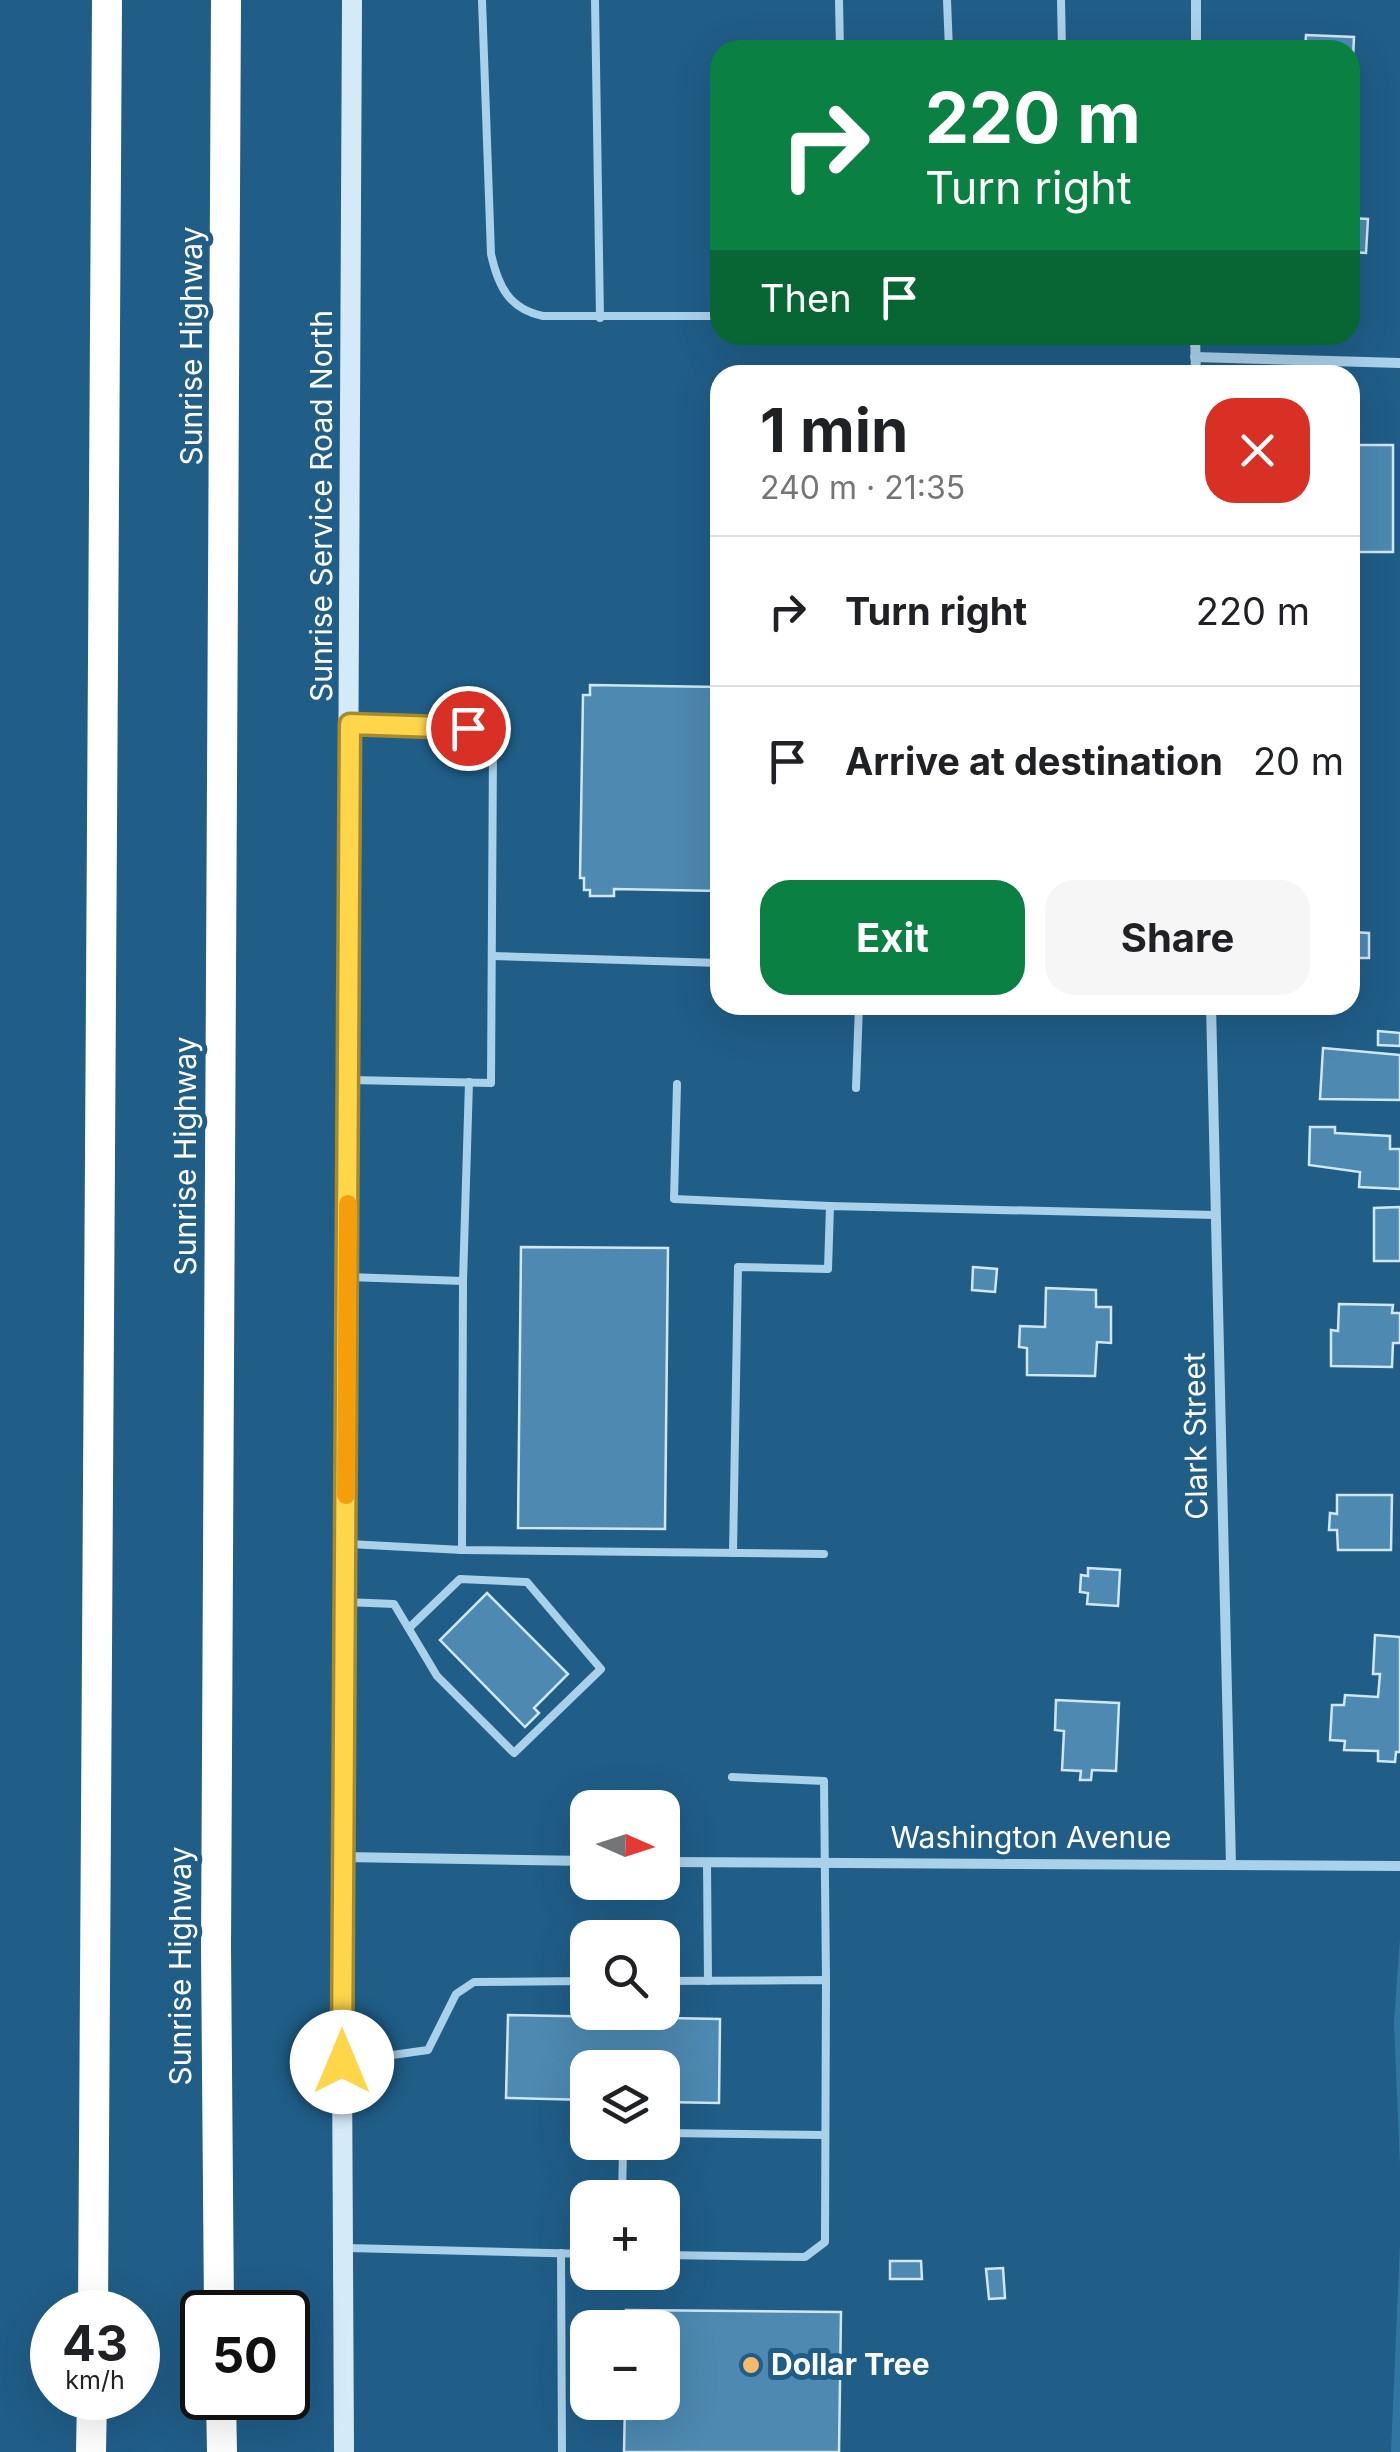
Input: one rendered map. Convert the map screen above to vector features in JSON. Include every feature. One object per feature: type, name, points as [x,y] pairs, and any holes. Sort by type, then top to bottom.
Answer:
[{"type":"highway","points":[[93,2290],[107,0]]},
{"type":"highway","name":"Sunrise Highway","points":[[219,2290],[216,1928],[226,0]]},
{"type":"highway","points":[[91,2452],[92,2420]]},
{"type":"highway","points":[[221,2420],[222,2452]]},
{"type":"main road","name":"Sunrise Service Road North","points":[[344,2452],[342,2062],[352,0]]},
{"type":"street","points":[[1196,0],[1196,40]]},
{"type":"street","points":[[1195,345],[1195,365]]},
{"type":"street","points":[[1195,356],[1400,363]]},
{"type":"street","name":"Clark Street","points":[[1211,1015],[1231,1865]]},
{"type":"street","points":[[344,1857],[570,1861]]},
{"type":"street","name":"Washington Avenue","points":[[680,1862],[1400,1866]]},
{"type":"lane","points":[[482,0],[491,254],[503,291],[525,312],[562,318],[710,316]]},
{"type":"lane","points":[[595,0],[600,318]]},
{"type":"lane","points":[[839,0],[840,40]]},
{"type":"lane","points":[[947,0],[949,40]]},
{"type":"lane","points":[[1061,0],[1062,40]]},
{"type":"lane","points":[[348,1080],[491,1083],[492,956],[493,747],[468,728],[350,724]]},
{"type":"lane","points":[[492,956],[710,963]]},
{"type":"lane","points":[[856,1088],[859,1015]]},
{"type":"lane","points":[[462,1550],[463,1281],[469,1082]]},
{"type":"lane","points":[[677,1084],[674,1199],[1216,1215]]},
{"type":"lane","points":[[732,1552],[738,1267],[828,1269],[830,1206]]},
{"type":"lane","points":[[348,1278],[463,1281]]},
{"type":"lane","points":[[346,1544],[462,1550],[824,1554]]},
{"type":"lane","points":[[346,1602],[394,1604],[408,1628],[437,1676],[514,1753],[602,1669],[527,1582],[460,1579],[408,1628]]},
{"type":"lane","points":[[680,2255],[805,2257],[825,2242],[824,1781],[732,1777]]},
{"type":"lane","points":[[707,1863],[708,1980]]},
{"type":"lane","points":[[680,1981],[826,1980]]},
{"type":"lane","points":[[342,2062],[428,2050],[456,1994],[474,1982],[570,1981]]},
{"type":"lane","points":[[680,2134],[824,2135]]},
{"type":"lane","points":[[343,2248],[570,2254]]},
{"type":"lane","points":[[562,2254],[562,2452]]},
{"type":"shaded area","points":[[1400,1938],[1400,2167],[1394,2022]]},
{"type":"shaded area","points":[[1400,2242],[1400,2452],[1391,2452]]},
{"type":"building","points":[[1306,35],[1354,37],[1354,40],[1306,40]]},
{"type":"building","points":[[1360,219],[1368,219],[1366,253],[1360,253]]},
{"type":"building","points":[[1360,445],[1393,445],[1393,552],[1360,552]]},
{"type":"building","points":[[590,685],[710,687],[710,891],[614,889],[614,896],[590,896],[590,890],[584,890],[584,878],[580,878],[583,695],[590,695]]},
{"type":"building","points":[[1360,932],[1369,933],[1369,958],[1360,958]]},
{"type":"building","points":[[1378,1031],[1400,1033],[1400,1046],[1378,1045]]},
{"type":"building","points":[[1323,1048],[1400,1055],[1400,1100],[1320,1099]]},
{"type":"building","points":[[1310,1127],[1335,1127],[1335,1133],[1390,1136],[1390,1149],[1400,1149],[1400,1189],[1359,1187],[1360,1172],[1309,1165]]},
{"type":"building","points":[[1400,1207],[1400,1261],[1374,1261],[1374,1208]]},
{"type":"building","points":[[521,1247],[668,1248],[665,1529],[518,1528]]},
{"type":"building","points":[[973,1267],[997,1269],[995,1292],[972,1290]]},
{"type":"building","points":[[1046,1288],[1096,1290],[1096,1307],[1111,1307],[1111,1343],[1097,1342],[1095,1376],[1027,1375],[1027,1348],[1019,1347],[1020,1326],[1045,1327]]},
{"type":"building","points":[[1339,1304],[1393,1305],[1392,1313],[1400,1313],[1400,1343],[1393,1343],[1392,1367],[1331,1366],[1331,1330],[1338,1331]]},
{"type":"building","points":[[1337,1495],[1392,1495],[1391,1550],[1338,1550],[1337,1530],[1329,1530],[1330,1513],[1337,1514]]},
{"type":"building","points":[[1088,1568],[1120,1570],[1118,1606],[1087,1604],[1088,1593],[1080,1592],[1081,1575],[1088,1576]]},
{"type":"building","points":[[487,1593],[568,1674],[534,1708],[539,1713],[525,1727],[440,1640]]},
{"type":"building","points":[[1375,1635],[1400,1637],[1400,1752],[1396,1752],[1395,1762],[1378,1761],[1378,1751],[1344,1750],[1345,1741],[1330,1740],[1332,1705],[1344,1705],[1345,1695],[1378,1697],[1380,1674],[1373,1674]]},
{"type":"building","points":[[1056,1700],[1119,1703],[1116,1771],[1092,1770],[1091,1780],[1080,1780],[1081,1771],[1062,1770],[1064,1731],[1055,1730]]},
{"type":"building","points":[[508,2015],[570,2016],[570,2030],[680,2030],[680,2018],[720,2019],[719,2103],[680,2102],[680,2050],[570,2050],[570,2100],[506,2098]]},
{"type":"building","points":[[890,2261],[921,2261],[922,2279],[890,2279]]},
{"type":"building","points":[[1003,2268],[1005,2298],[989,2299],[986,2269]]},
{"type":"building","name":"Dollar Tree","points":[[680,2311],[841,2312],[839,2452],[624,2452],[625,2420],[680,2420]]},
{"type":"slow traffic","points":[[346,1495],[348,1204]]},
{"type":"place","name":"Dollar Tree","points":[[751,2365]]},
{"type":"route","points":[[342,2062],[350,724],[468,728]]}]
